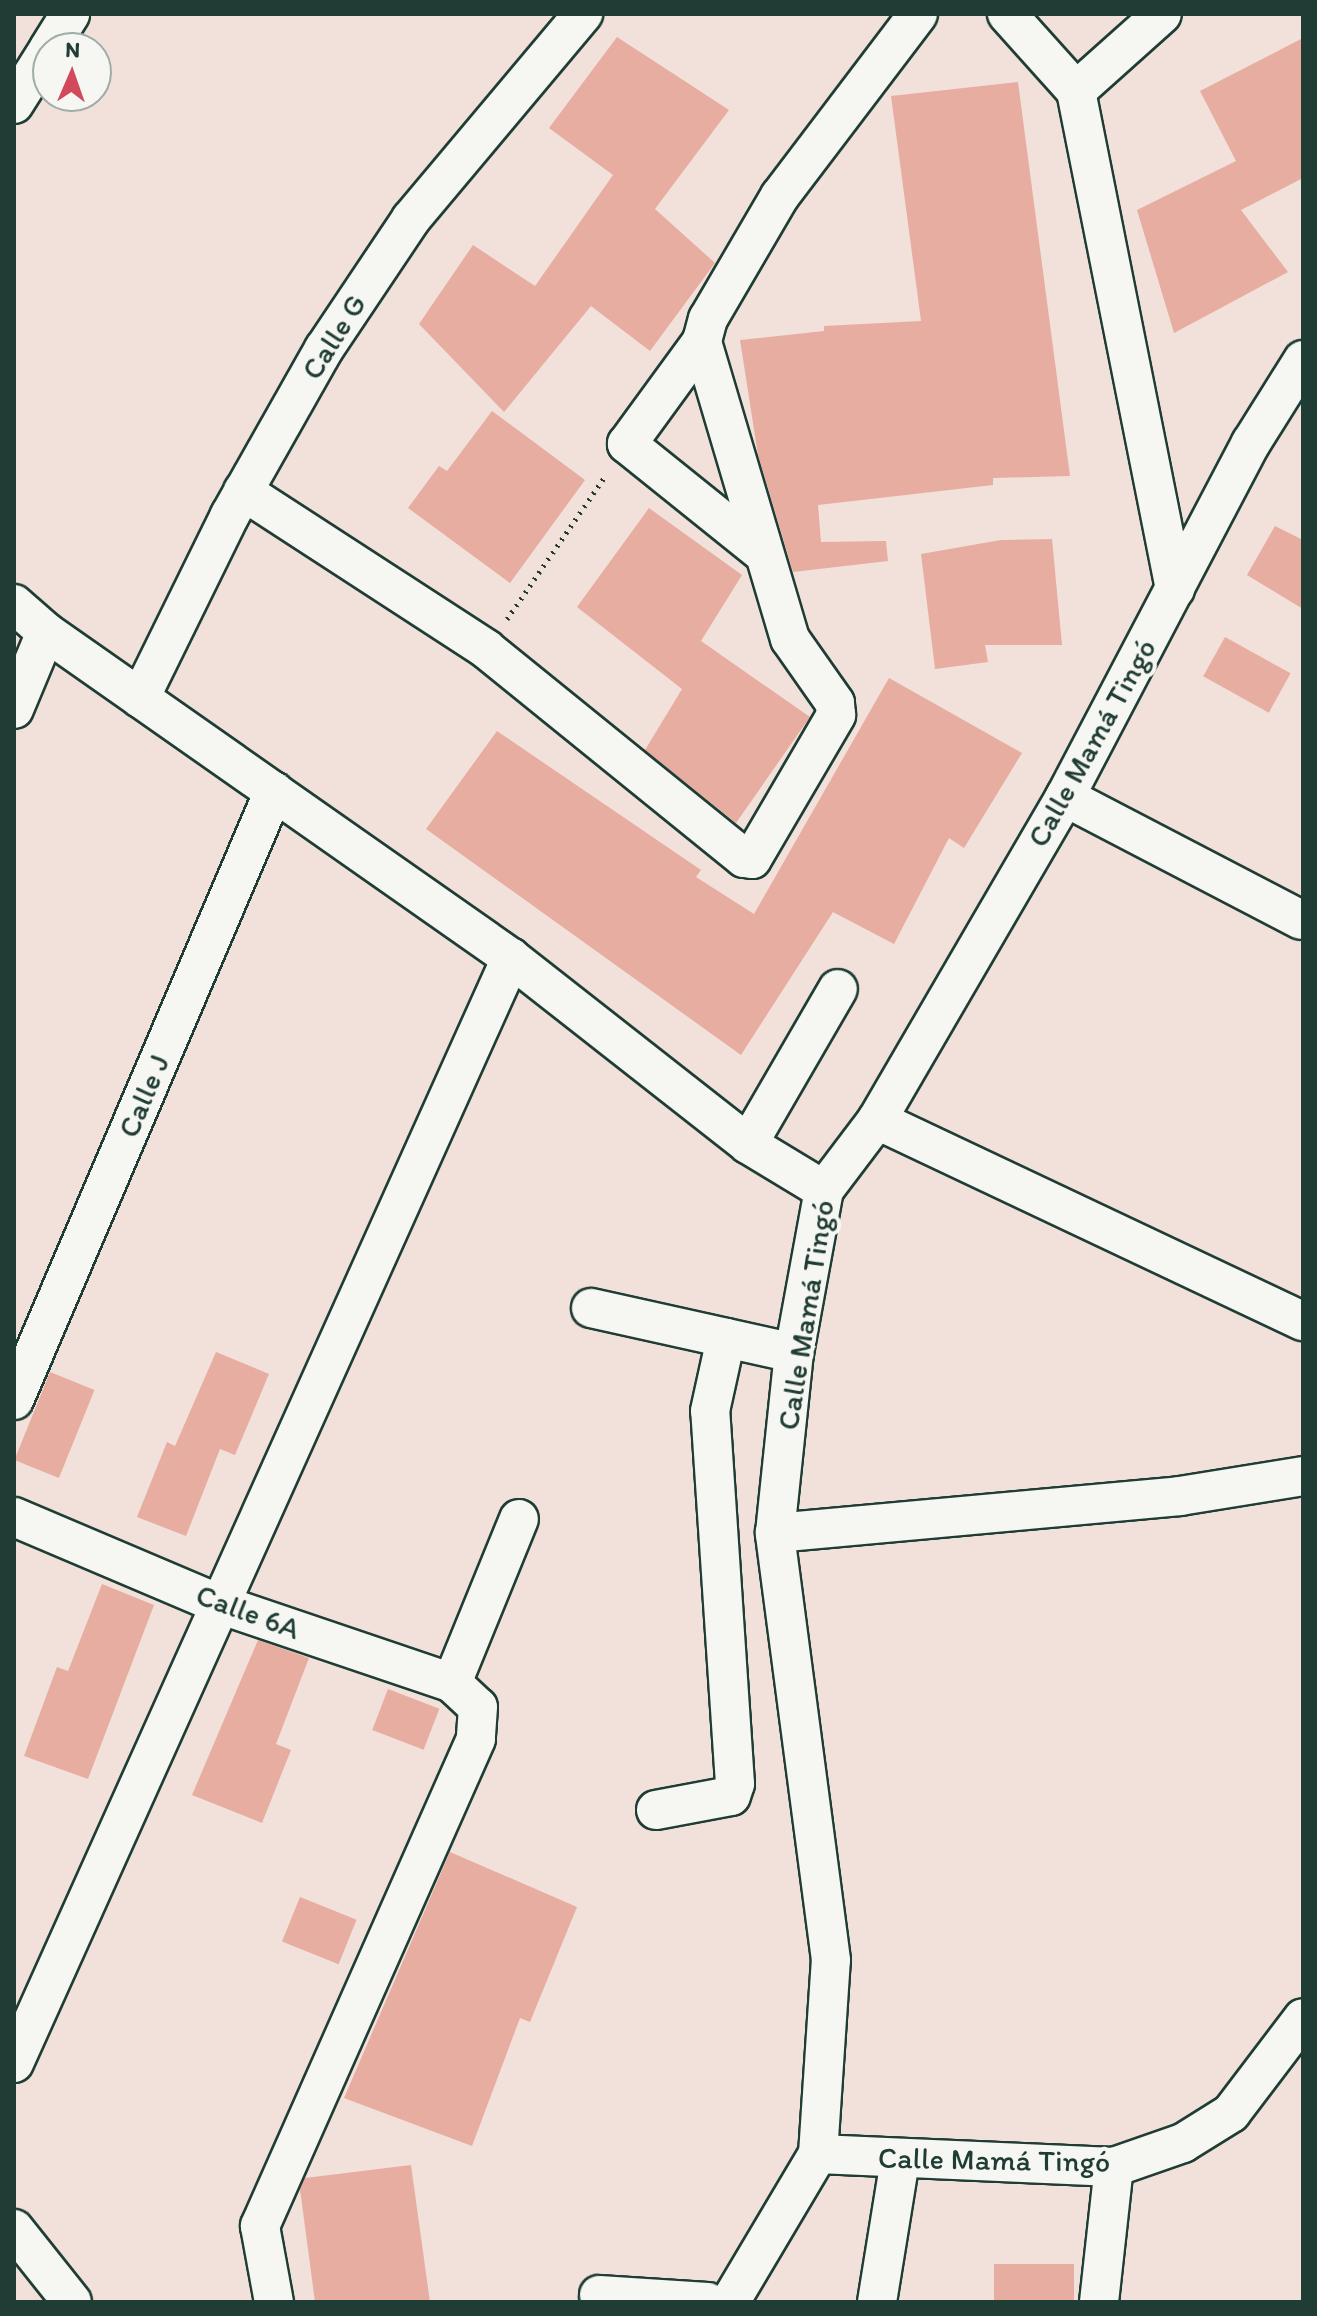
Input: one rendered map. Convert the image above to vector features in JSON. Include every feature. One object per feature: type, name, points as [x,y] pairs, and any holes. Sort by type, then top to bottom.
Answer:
[{"type":"street","points":[[59,32],[70,14]]},
{"type":"street","name":"Calle G","points":[[140,698],[243,491],[324,349],[411,219],[583,14]]},
{"type":"street","points":[[764,554],[627,444],[702,341],[708,319],[780,196],[918,14]]},
{"type":"street","points":[[1007,14],[1076,91],[1175,589]]},
{"type":"street","points":[[1076,91],[1162,14]]},
{"type":"street","points":[[14,104],[32,75]]},
{"type":"street","points":[[243,491],[486,649],[731,849],[752,859],[836,715],[831,691],[795,653],[702,341]]},
{"type":"street","name":"Calle Mamá Tingó","points":[[730,2302],[818,2154],[831,1960],[775,1533],[794,1353],[824,1190],[877,1120],[1065,797],[1251,443],[1303,360]]},
{"type":"street","points":[[14,604],[46,632],[511,958],[748,1144],[824,1190]]},
{"type":"street","points":[[14,709],[46,632]]},
{"type":"street","name":"Calle J","points":[[14,1400],[274,791]]},
{"type":"street","points":[[1065,797],[1301,920]]},
{"type":"street","points":[[14,2063],[511,958]]},
{"type":"street","points":[[748,1144],[838,989]]},
{"type":"street","points":[[877,1120],[1303,1321]]},
{"type":"street","points":[[591,1308],[794,1353]]},
{"type":"street","points":[[656,1810],[731,1796],[735,1784],[710,1411],[726,1338]]},
{"type":"street","points":[[775,1533],[1180,1496],[1303,1476]]},
{"type":"street","name":"Calle 6A","points":[[14,1517],[219,1604],[465,1695]]},
{"type":"street","points":[[274,2302],[260,2226],[476,1739],[465,1695],[519,1519]]},
{"type":"street","name":"Calle Mamá Tingó","points":[[818,2154],[1114,2167],[1183,2143],[1231,2113],[1303,2018]]},
{"type":"street","points":[[877,2302],[900,2160]]},
{"type":"street","points":[[1099,2302],[1114,2167]]},
{"type":"street","points":[[20,2251],[72,2302]]},
{"type":"street","points":[[599,2295],[708,2302]]},
{"type":"path","points":[[486,649],[627,444]]},
{"type":"building","points":[[617,37],[729,110],[655,209],[715,263],[650,351],[591,306],[504,412],[419,324],[473,245],[535,286],[613,175],[549,128]]},
{"type":"building","points":[[1303,38],[1303,178],[1241,210],[1288,272],[1174,333],[1137,210],[1236,161],[1200,91]]},
{"type":"building","points":[[1018,82],[1070,476],[993,478],[993,485],[818,505],[821,542],[886,541],[888,561],[793,572],[758,455],[740,340],[824,331],[824,326],[921,321],[891,96]]},
{"type":"building","points":[[492,411],[585,480],[510,583],[408,508],[439,466],[447,471]]},
{"type":"building","points":[[649,508],[742,575],[701,641],[810,717],[736,823],[645,750],[682,689],[577,607]]},
{"type":"building","points":[[1275,526],[1303,540],[1303,609],[1247,575]]},
{"type":"building","points":[[1052,539],[1062,645],[985,645],[988,662],[935,669],[921,554],[1001,540]]},
{"type":"building","points":[[1225,637],[1291,673],[1269,713],[1203,676]]},
{"type":"building","points":[[889,678],[1022,753],[964,848],[949,838],[894,944],[833,912],[741,1055],[426,829],[497,731],[701,870],[696,877],[754,914]]},
{"type":"building","points":[[216,1352],[269,1374],[235,1455],[220,1449],[186,1536],[137,1517],[167,1442],[175,1446]]},
{"type":"building","points":[[50,1372],[95,1390],[59,1478],[14,1460]]},
{"type":"building","points":[[102,1584],[154,1605],[88,1779],[24,1756],[57,1667],[68,1671]]},
{"type":"building","points":[[258,1640],[309,1658],[276,1744],[291,1750],[262,1823],[192,1795]]},
{"type":"building","points":[[388,1689],[439,1709],[424,1750],[372,1730]]},
{"type":"building","points":[[450,1852],[577,1907],[530,2022],[520,2018],[472,2146],[344,2098]]},
{"type":"building","points":[[300,1897],[357,1920],[339,1964],[282,1942]]},
{"type":"building","points":[[411,2165],[430,2302],[315,2302],[300,2189],[305,2178]]},
{"type":"building","points":[[994,2264],[1074,2264],[1074,2302],[994,2302]]}]
